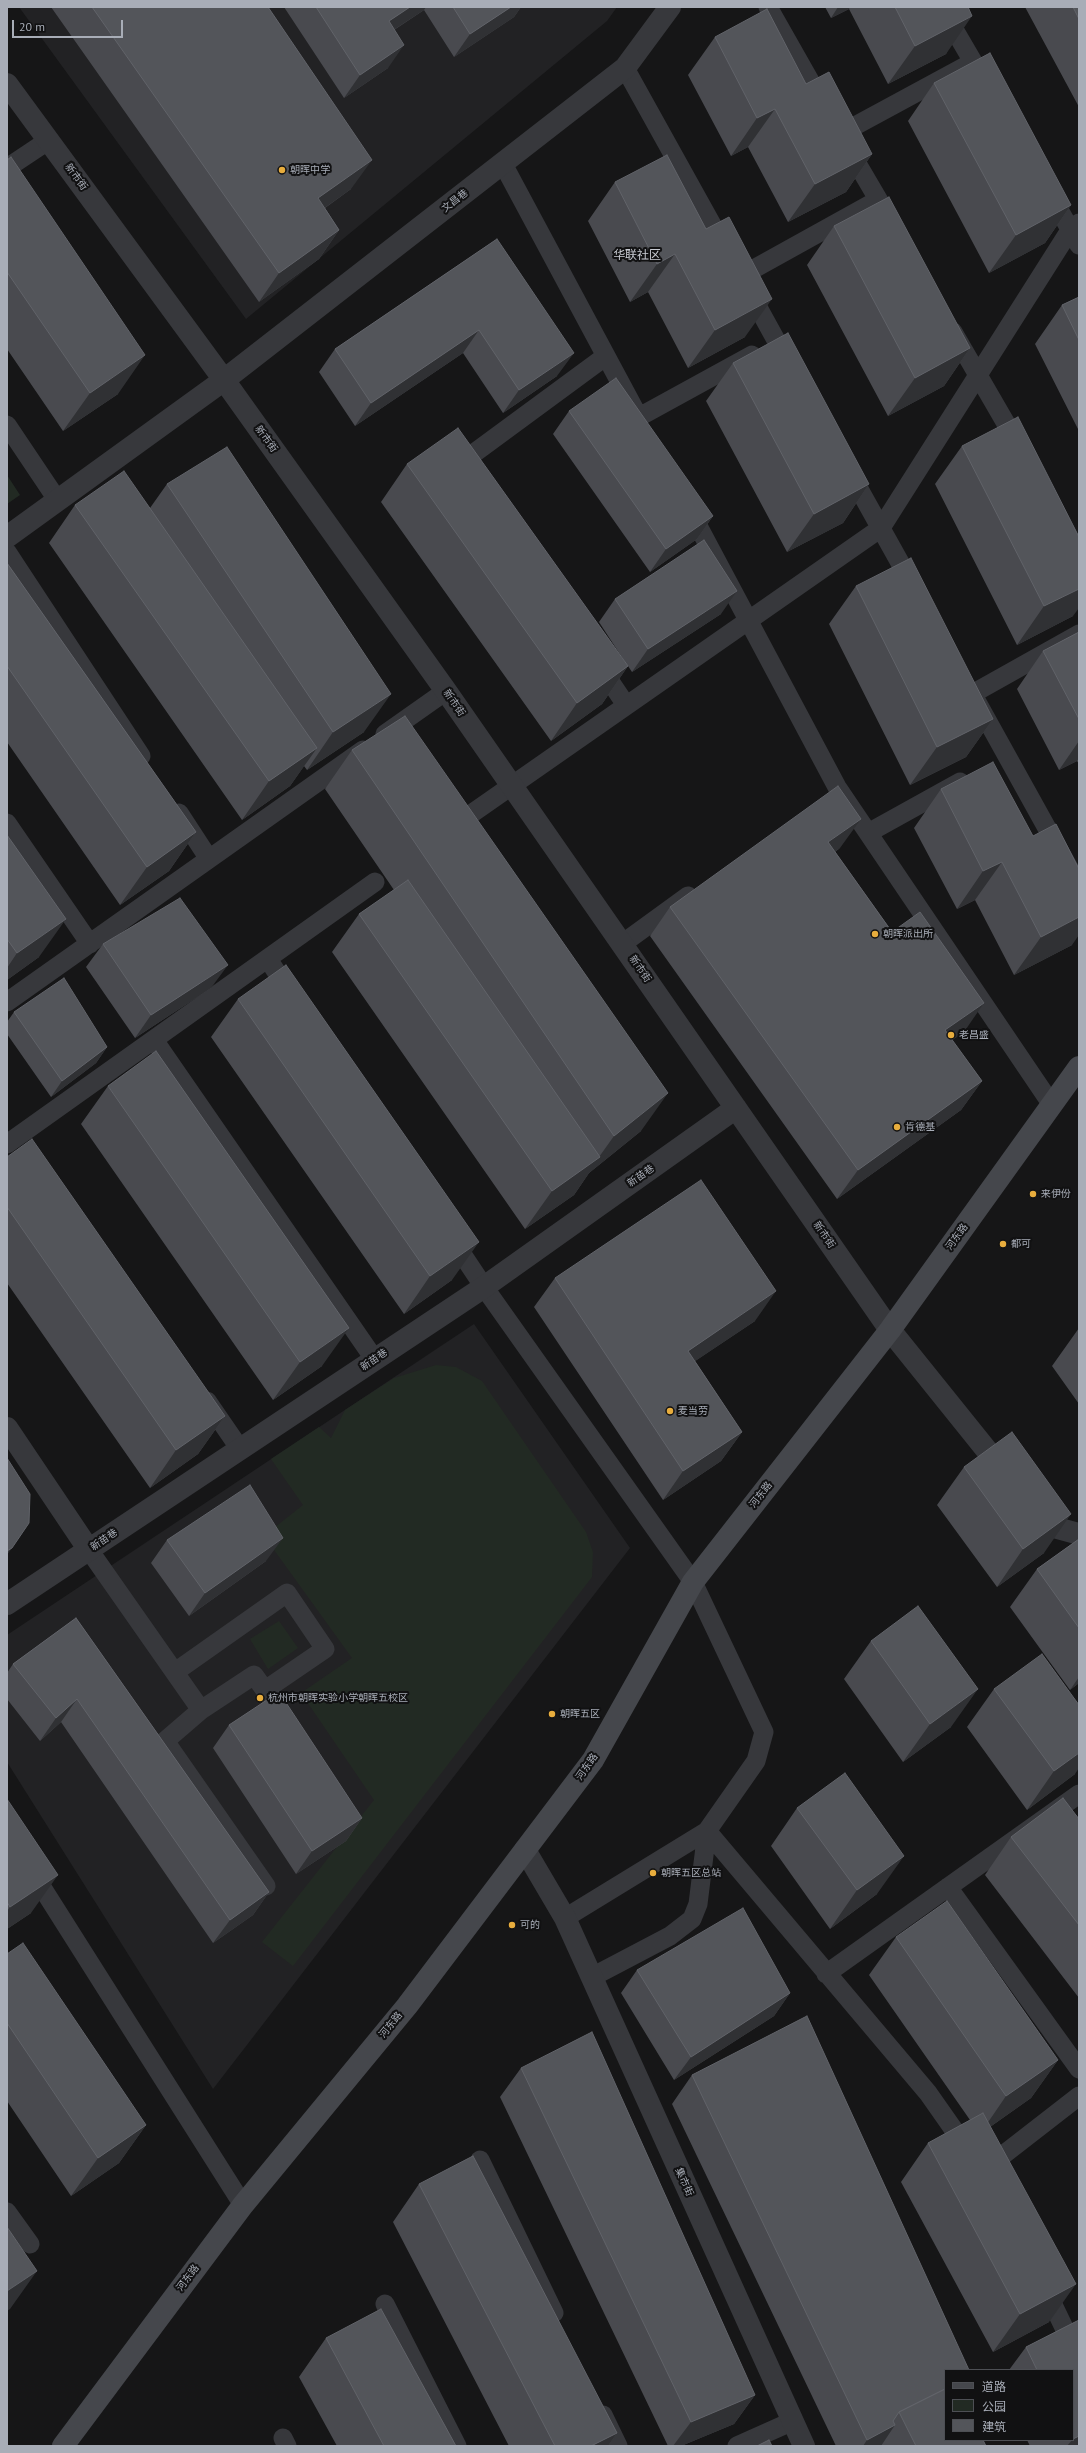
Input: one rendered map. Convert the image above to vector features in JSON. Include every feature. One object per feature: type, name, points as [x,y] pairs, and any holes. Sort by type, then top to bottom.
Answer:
[{"type":"main road","name":"河东路","points":[[63,2446],[243,2205],[407,2006],[593,1760],[693,1582],[890,1330],[1079,1067]]},
{"type":"street","name":"文昌巷","points":[[7,537],[224,380],[625,68],[670,7]]},
{"type":"street","name":"新市街","points":[[7,84],[50,140],[224,380],[446,691],[890,1330],[1046,1524],[1079,1534]]},
{"type":"street","name":"新苗巷","points":[[7,1604],[484,1287],[736,1108]]},
{"type":"street","points":[[7,1428],[88,1550]]},
{"type":"street","name":"集市街","points":[[525,1850],[566,1918],[804,2446]]},
{"type":"lane","points":[[768,7],[901,241]]},
{"type":"lane","points":[[941,7],[996,102]]},
{"type":"lane","points":[[840,134],[973,62]]},
{"type":"lane","points":[[625,68],[796,376]]},
{"type":"lane","points":[[7,168],[50,140]]},
{"type":"lane","points":[[503,164],[643,424],[777,342]]},
{"type":"lane","points":[[443,834],[881,528],[978,375],[1076,233],[1043,182]]},
{"type":"lane","points":[[741,276],[878,200]]},
{"type":"lane","points":[[944,315],[1029,463]]},
{"type":"lane","points":[[476,482],[462,462],[606,356]]},
{"type":"lane","points":[[7,425],[58,501]]},
{"type":"lane","points":[[842,459],[923,604]]},
{"type":"lane","points":[[681,494],[748,620],[831,792],[868,833],[1052,1105]]},
{"type":"lane","points":[[7,552],[152,772]]},
{"type":"lane","points":[[1079,634],[969,687],[993,764],[1079,886]]},
{"type":"lane","points":[[591,653],[626,705]]},
{"type":"lane","points":[[7,1002],[446,691]]},
{"type":"lane","points":[[868,833],[993,764]]},
{"type":"lane","points":[[170,799],[209,859]]},
{"type":"lane","points":[[7,823],[90,944]]},
{"type":"lane","points":[[19,1142],[154,1040],[375,882]]},
{"type":"lane","points":[[622,944],[705,884]]},
{"type":"lane","points":[[268,959],[298,1005]]},
{"type":"lane","points":[[154,1040],[375,1360]]},
{"type":"lane","points":[[441,1222],[484,1287],[693,1582],[764,1732],[756,1761],[707,1830],[566,1918]]},
{"type":"lane","points":[[194,1383],[240,1449]]},
{"type":"lane","points":[[88,1550],[202,1710]]},
{"type":"lane","points":[[174,1672],[286,1593],[325,1649],[265,1690]]},
{"type":"lane","points":[[266,1886],[165,1741],[202,1710],[254,1675],[283,1715]]},
{"type":"lane","points":[[826,1974],[1078,1796]]},
{"type":"lane","points":[[707,1830],[826,1974],[928,2093],[987,2177],[1079,2096]]},
{"type":"lane","points":[[592,1977],[670,1936],[692,1919],[698,1904],[707,1830]]},
{"type":"lane","points":[[7,1832],[243,2205]]},
{"type":"lane","points":[[948,1887],[1079,2069]]},
{"type":"lane","points":[[480,2160],[563,2332]]},
{"type":"lane","points":[[7,2212],[30,2244]]},
{"type":"lane","points":[[1036,2269],[1079,2359]]},
{"type":"lane","points":[[385,2304],[457,2446]]},
{"type":"lane","points":[[594,2396],[618,2446]]},
{"type":"lane","points":[[737,2446],[793,2421]]},
{"type":"shaded area","name":"朝晖中学","points":[[19,7],[617,7],[607,21],[246,319]]},
{"type":"shaded area","name":"杭州市朝晖实验小学朝晖五校区","points":[[474,1324],[630,1548],[213,2089],[7,1762],[7,1635]]},
{"type":"green space","points":[[7,475],[20,495],[7,504]]},
{"type":"green space","points":[[436,1365],[456,1367],[482,1381],[586,1532],[593,1552],[592,1577],[293,1966],[262,1942],[374,1800],[301,1693],[352,1658],[264,1536],[303,1505],[271,1459],[319,1427],[331,1438],[345,1410],[394,1378]]},
{"type":"green space","points":[[279,1621],[298,1648],[268,1669],[250,1639]]},
{"type":"building","points":[[92,7],[268,7],[372,160],[318,198],[339,230],[279,273]]},
{"type":"building","points":[[316,7],[410,7],[389,21],[404,45],[360,75]]},
{"type":"building","points":[[453,7],[511,7],[470,34]]},
{"type":"building","points":[[895,7],[968,7],[972,16],[915,46]]},
{"type":"building","points":[[1073,7],[1079,7],[1079,19]]},
{"type":"building","points":[[767,9],[806,84],[829,72],[872,154],[815,184],[775,109],[757,118],[715,37]]},
{"type":"building","points":[[990,53],[1071,205],[1016,235],[934,83]]},
{"type":"building","points":[[667,155],[706,229],[729,217],[772,299],[715,330],[675,254],[657,264],[615,182]]},
{"type":"building","points":[[11,157],[145,355],[90,393],[7,272],[7,160]]},
{"type":"building","points":[[889,197],[970,348],[915,378],[834,226]]},
{"type":"building","points":[[497,239],[574,353],[519,390],[479,330],[371,403],[335,349]]},
{"type":"building","points":[[1079,297],[1079,340],[1062,305]]},
{"type":"building","points":[[788,333],[869,484],[814,514],[733,363]]},
{"type":"building","points":[[616,378],[713,516],[666,549],[569,411]]},
{"type":"building","points":[[1018,417],[1079,537],[1079,589],[1044,606],[962,446]]},
{"type":"building","points":[[458,428],[628,666],[577,703],[407,464]]},
{"type":"building","points":[[227,447],[391,694],[333,732],[167,484]]},
{"type":"building","points":[[124,471],[317,748],[269,781],[75,505]]},
{"type":"building","points":[[704,540],[737,591],[648,649],[615,599]]},
{"type":"building","points":[[911,558],[993,719],[937,747],[856,586]]},
{"type":"building","points":[[7,563],[196,832],[147,867],[7,666]]},
{"type":"building","points":[[1079,632],[1079,719],[1043,651]]},
{"type":"building","points":[[405,716],[668,1093],[614,1136],[352,750]]},
{"type":"building","points":[[993,762],[1033,836],[1056,824],[1079,869],[1079,917],[1041,937],[1002,862],[983,871],[941,789]]},
{"type":"building","points":[[838,786],[861,819],[828,842],[892,932],[920,912],[984,1003],[945,1030],[982,1081],[858,1170],[670,907]]},
{"type":"building","points":[[7,835],[66,919],[17,953],[7,939]]},
{"type":"building","points":[[408,880],[600,1157],[552,1191],[359,914]]},
{"type":"building","points":[[180,898],[228,965],[151,1015],[103,944]]},
{"type":"building","points":[[286,965],[479,1242],[430,1276],[238,999]]},
{"type":"building","points":[[64,978],[107,1047],[62,1081],[14,1012]]},
{"type":"building","points":[[156,1051],[349,1328],[300,1362],[108,1086]]},
{"type":"building","points":[[32,1139],[225,1416],[176,1450],[7,1207],[7,1157]]},
{"type":"building","points":[[701,1180],[776,1291],[688,1351],[742,1432],[683,1471],[555,1278]]},
{"type":"building","points":[[1012,1432],[1071,1514],[1023,1549],[964,1467]]},
{"type":"building","points":[[7,1458],[30,1494],[29,1523],[12,1548],[7,1551]]},
{"type":"building","points":[[250,1485],[283,1538],[205,1593],[167,1540]]},
{"type":"building","points":[[1079,1539],[1079,1628],[1037,1569]]},
{"type":"building","points":[[918,1606],[978,1689],[930,1724],[871,1641]]},
{"type":"building","points":[[76,1618],[269,1892],[230,1920],[77,1699],[56,1718],[13,1664]]},
{"type":"building","points":[[1042,1654],[1079,1705],[1079,1753],[1054,1771],[994,1689]]},
{"type":"building","points":[[279,1692],[362,1818],[312,1851],[229,1725]]},
{"type":"building","points":[[845,1773],[904,1856],[857,1890],[797,1808]]},
{"type":"building","points":[[1063,1798],[1079,1819],[1079,1925],[1011,1837]]},
{"type":"building","points":[[7,1799],[58,1875],[10,1907],[7,1902]]},
{"type":"building","points":[[947,1901],[1058,2060],[1006,2096],[896,1937]]},
{"type":"building","points":[[743,1908],[790,1993],[691,2057],[637,1970]]},
{"type":"building","points":[[23,1943],[146,2125],[98,2158],[7,2023],[7,1954]]},
{"type":"building","points":[[807,2016],[969,2369],[944,2369],[944,2390],[899,2412],[893,2421],[895,2425],[867,2440],[692,2075]]},
{"type":"building","points":[[592,2032],[755,2395],[691,2422],[521,2068]]},
{"type":"building","points":[[983,2113],[1076,2284],[1020,2314],[928,2143]]},
{"type":"building","points":[[473,2156],[617,2433],[591,2446],[555,2446],[419,2184]]},
{"type":"building","points":[[7,2227],[37,2271],[7,2291]]},
{"type":"building","points":[[381,2309],[456,2446],[384,2446],[326,2338]]},
{"type":"building","points":[[1079,2320],[1079,2436],[1074,2438],[1074,2369],[1037,2369],[1026,2347]]},
{"type":"building","points":[[944,2390],[944,2441],[984,2441],[986,2446],[916,2446],[899,2412]]},
{"type":"building","points":[[769,2440],[772,2446],[757,2446]]},
{"type":"place","name":"朝晖中学","points":[[282,170]]},
{"type":"place","name":"朝晖派出所","points":[[875,934]]},
{"type":"place","name":"老昌盛","points":[[951,1035]]},
{"type":"place","name":"肯德基","points":[[897,1127]]},
{"type":"place","name":"来伊份","points":[[1033,1194]]},
{"type":"place","name":"都可","points":[[1003,1244]]},
{"type":"place","name":"麦当劳","points":[[670,1411]]},
{"type":"place","name":"杭州市朝晖实验小学朝晖五校区","points":[[260,1698]]},
{"type":"place","name":"朝晖五区","points":[[552,1714]]},
{"type":"place","name":"朝晖五区总站","points":[[653,1873]]},
{"type":"place","name":"可的","points":[[512,1925]]},
{"type":"district","name":"华联社区","points":[[637,256]]}]
